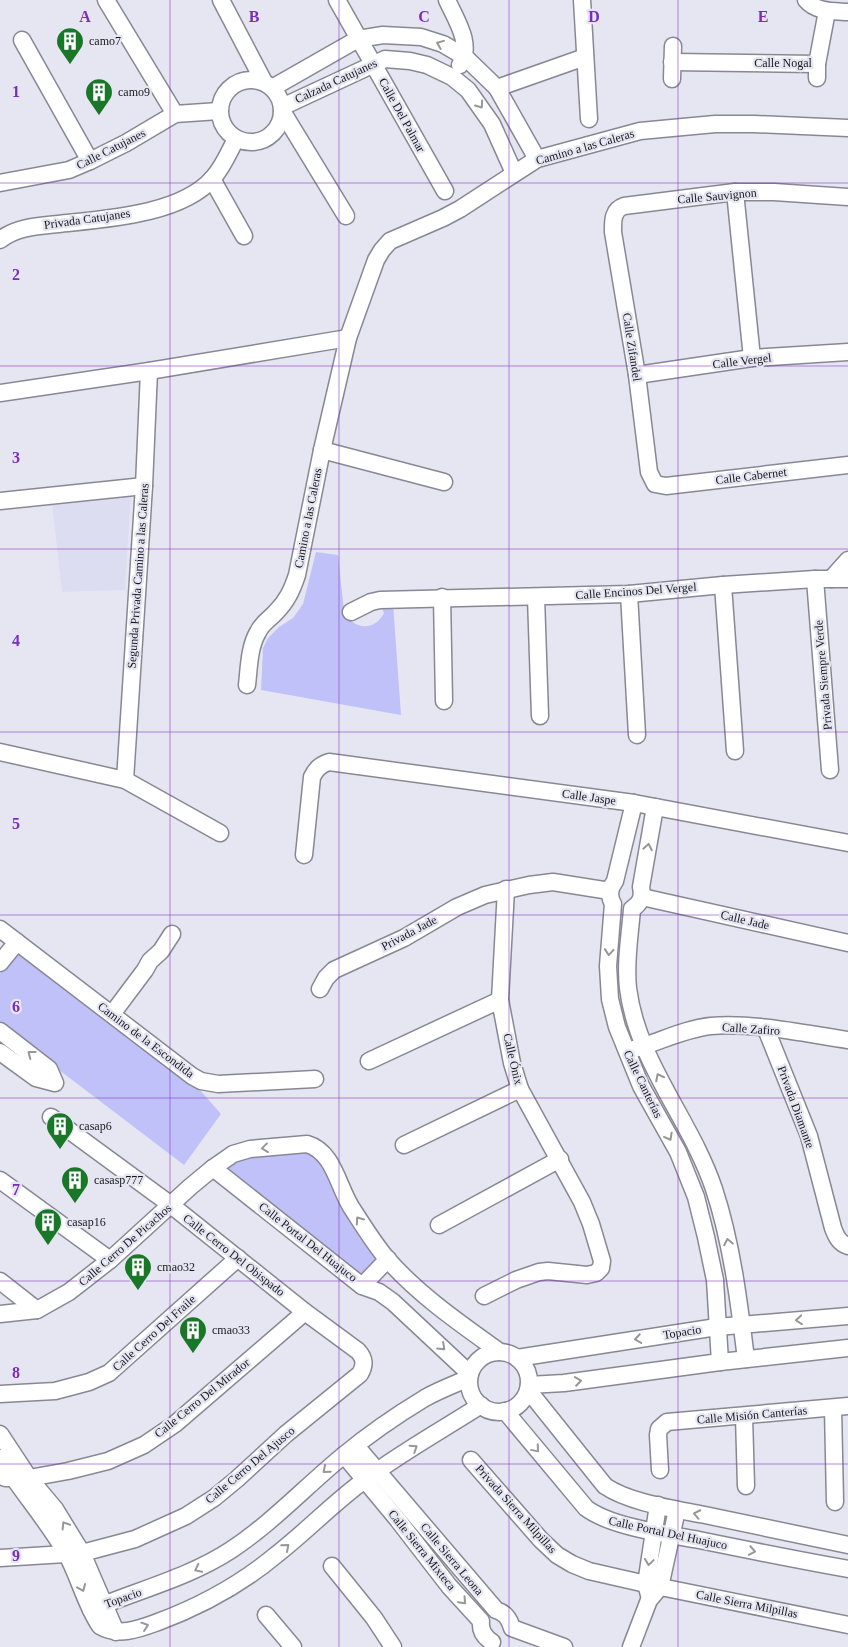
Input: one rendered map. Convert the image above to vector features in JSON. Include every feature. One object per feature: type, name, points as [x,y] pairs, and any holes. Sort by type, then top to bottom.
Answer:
[{"type":"street","points":[[106,0],[175,114]]},
{"type":"street","points":[[221,0],[268,85],[279,96],[282,109],[346,216]]},
{"type":"street","name":"Calle Del Palmar","points":[[337,0],[445,191]]},
{"type":"street","points":[[449,0],[464,39],[465,57],[452,77]]},
{"type":"street","points":[[582,0],[588,119]]},
{"type":"street","points":[[806,0],[816,8],[827,11],[848,12]]},
{"type":"street","name":"Calle Nogal","points":[[672,79],[672,54],[817,71],[827,11]]},
{"type":"street","name":"Calzada Catujanes","points":[[268,85],[358,39],[383,35],[421,37],[443,44],[465,57],[496,88],[537,159]]},
{"type":"street","points":[[22,40],[90,161]]},
{"type":"street","points":[[496,88],[585,57]]},
{"type":"street","name":"Calzada Catujanes","points":[[282,109],[385,58],[427,65],[452,77],[468,90],[492,124],[514,173]]},
{"type":"street","points":[[268,85],[254,79],[243,80],[233,84],[225,91],[220,101],[219,111],[220,120],[224,127],[236,139],[246,142],[257,142],[267,138],[275,131],[280,122],[282,109]]},
{"type":"street","name":"Calle Catujanes","points":[[0,183],[69,170],[90,161],[175,114],[219,111]]},
{"type":"street","points":[[492,124],[513,115]]},
{"type":"street","name":"Camino a las Caleras","points":[[247,685],[252,643],[264,623],[284,604],[292,592],[348,338],[376,260],[390,241],[460,209],[537,159],[640,131],[714,124],[848,128]]},
{"type":"street","name":"Privada Catujanes","points":[[0,240],[15,231],[42,225],[110,219],[168,206],[181,201],[198,191],[212,179],[221,168],[236,139]]},
{"type":"street","points":[[212,179],[244,236]]},
{"type":"street","points":[[735,192],[752,358]]},
{"type":"street","name":"Calle Sauvignon","points":[[617,210],[624,206],[735,192],[774,192],[848,197]]},
{"type":"street","name":"Calle Zifandel","points":[[617,210],[614,216],[613,232],[637,375],[649,472],[654,484]]},
{"type":"street","points":[[0,393],[149,371],[348,338]]},
{"type":"street","name":"Calle Vergel","points":[[637,375],[752,358],[848,352]]},
{"type":"street","name":"Segunda Privada Camino a las Caleras","points":[[124,780],[144,486],[149,371]]},
{"type":"street","points":[[322,450],[444,482]]},
{"type":"street","name":"Calle Cabernet","points":[[654,484],[666,486],[848,465]]},
{"type":"street","points":[[0,501],[144,486]]},
{"type":"street","points":[[823,579],[848,560]]},
{"type":"street","name":"Privada Siempre Verde","points":[[823,579],[830,770]]},
{"type":"street","name":"Calle Encinos Del Vergel","points":[[351,612],[371,602],[380,600],[442,597],[536,597],[629,594],[723,585],[848,579]]},
{"type":"street","points":[[723,585],[735,751]]},
{"type":"street","points":[[629,594],[637,735]]},
{"type":"street","points":[[442,597],[444,701]]},
{"type":"street","points":[[536,597],[540,716]]},
{"type":"street","points":[[0,752],[124,780],[220,833]]},
{"type":"street","name":"Calle Jaspe","points":[[304,855],[312,777],[319,766],[329,762],[634,803],[848,843]]},
{"type":"street","name":"Calle Canterías","points":[[634,803],[613,892],[608,966],[610,999],[617,1027],[641,1086],[678,1152],[696,1198],[715,1280],[720,1362]]},
{"type":"street","name":"Calle Canterías","points":[[655,807],[627,964],[628,989],[644,1046],[697,1149],[714,1188],[735,1277],[746,1359]]},
{"type":"street","name":"Calle Jade","points":[[613,892],[623,878],[632,879],[638,898]]},
{"type":"street","name":"Calle Jade","points":[[506,890],[553,882],[613,892]]},
{"type":"street","name":"Privada Jade","points":[[320,989],[326,978],[334,970],[404,938],[457,908],[485,895],[506,890]]},
{"type":"street","name":"Calle Ónix","points":[[484,1296],[516,1280],[539,1272],[548,1271],[587,1275],[596,1273],[602,1264],[602,1256],[582,1202],[520,1089],[512,1063],[500,1000],[506,890]]},
{"type":"street","name":"Calle Jade","points":[[613,892],[618,908],[625,910],[638,898]]},
{"type":"street","name":"Calle Jade","points":[[638,898],[848,943]]},
{"type":"street","name":"Camino de la Escondida","points":[[0,929],[192,1076],[202,1081],[218,1084],[315,1079]]},
{"type":"street","points":[[112,1014],[172,934]]},
{"type":"street","points":[[0,963],[17,942]]},
{"type":"street","points":[[369,1061],[500,1000]]},
{"type":"street","name":"Calle Zafiro","points":[[627,1051],[677,1033],[710,1026],[728,1025],[766,1028],[848,1040]]},
{"type":"street","name":"Privada Diamante","points":[[766,1028],[809,1136],[833,1228],[838,1239],[845,1245]]},
{"type":"street","points":[[0,1031],[49,1069],[55,1083],[36,1078],[0,1052]]},
{"type":"street","points":[[404,1145],[520,1089]]},
{"type":"street","name":"Calle Cerro Del Obispado","points":[[51,1117],[171,1206],[305,1312],[358,1351],[364,1362]]},
{"type":"street","name":"Calle Cerro De Picachos","points":[[0,1314],[37,1310],[69,1292],[110,1260],[213,1168],[233,1154],[250,1149],[298,1144],[313,1146],[327,1157],[345,1200],[388,1259]]},
{"type":"street","points":[[440,1225],[560,1159]]},
{"type":"street","name":"Calle Portal Del Huajuco","points":[[213,1168],[362,1286],[380,1292],[393,1302],[470,1376]]},
{"type":"street","points":[[0,1180],[110,1260]]},
{"type":"street","name":"Calle Cerro Del Fraile","points":[[0,1394],[55,1391],[89,1382],[109,1373],[238,1258]]},
{"type":"street","points":[[362,1286],[388,1259],[444,1312],[500,1352]]},
{"type":"street","points":[[715,1280],[735,1277]]},
{"type":"street","points":[[0,1281],[37,1310]]},
{"type":"street","points":[[393,1302],[410,1281]]},
{"type":"street","name":"Calle Cerro Del Mirador","points":[[6,1478],[30,1478],[108,1461],[144,1446],[175,1424],[305,1312]]},
{"type":"street","points":[[425,1331],[444,1312]]},
{"type":"street","name":"Topacio","points":[[517,1358],[717,1327],[848,1316]]},
{"type":"street","points":[[529,1388],[720,1362],[848,1348]]},
{"type":"street","points":[[490,1353],[509,1353],[517,1358],[524,1365],[529,1375],[529,1388],[523,1400],[515,1408],[505,1411],[496,1412],[480,1405],[470,1388],[470,1376],[475,1364],[490,1353]]},
{"type":"street","name":"Calle Cerro Del Ajusco","points":[[0,1558],[74,1554],[135,1539],[186,1516],[214,1498],[286,1434],[360,1374],[364,1362]]},
{"type":"street","name":"Topacio","points":[[98,1607],[179,1578],[231,1550],[274,1517],[350,1450],[426,1398],[470,1376]]},
{"type":"street","name":"Calle Portal Del Huajuco","points":[[529,1388],[606,1486],[622,1496],[677,1510],[848,1545]]},
{"type":"street","points":[[0,1434],[30,1478],[55,1509],[98,1607],[116,1632],[140,1628],[186,1611],[241,1582],[276,1556],[364,1480],[480,1405]]},
{"type":"street","points":[[835,1502],[840,1407]]},
{"type":"street","name":"Calle Misión Canterías","points":[[660,1470],[658,1435],[659,1429],[667,1422],[840,1407]]},
{"type":"street","name":"Calle Portal Del Huajuco","points":[[505,1411],[586,1508],[607,1520],[654,1532],[848,1569]]},
{"type":"street","points":[[744,1416],[746,1486]]},
{"type":"street","name":"Calle Sierra Leona","points":[[350,1450],[378,1470],[404,1515],[496,1610],[502,1612],[508,1618],[512,1628],[564,1647]]},
{"type":"street","name":"Calle Sierra Mixteca","points":[[350,1450],[364,1480],[404,1515],[450,1586],[481,1620],[481,1628],[492,1645]]},
{"type":"street","points":[[0,1458],[6,1478],[74,1554]]},
{"type":"street","name":"Privada Sierra Milpillas","points":[[471,1460],[541,1540],[557,1555],[589,1571],[652,1590]]},
{"type":"street","points":[[652,1590],[654,1532],[658,1505]]},
{"type":"street","points":[[632,1647],[671,1535],[677,1510]]},
{"type":"street","points":[[332,1566],[374,1618],[393,1647]]},
{"type":"street","name":"Calle Sierra Milpillas","points":[[652,1590],[848,1625]]},
{"type":"street","points":[[481,1620],[490,1611],[496,1610]]},
{"type":"street","points":[[266,1615],[293,1647]]},
{"type":"street","points":[[492,1645],[506,1639],[512,1628]]},
{"type":"shaded area","points":[[131,492],[125,590],[62,592],[52,504]]},
{"type":"shaded area","points":[[316,552],[338,555],[344,611],[353,622],[358,625],[369,626],[380,619],[384,613],[381,607],[393,603],[401,715],[261,690],[263,648],[268,638],[279,627],[293,618],[303,604]]},
{"type":"shaded area","points":[[20,952],[27,954],[199,1089],[221,1114],[184,1165],[0,1025],[0,974],[15,955]]},
{"type":"shaded area","points":[[306,1150],[317,1157],[376,1255],[378,1262],[367,1275],[360,1276],[227,1171],[229,1166],[242,1158]]},
{"type":"place","name":"camo7","points":[[70,65]]},
{"type":"place","name":"camo9","points":[[99,116]]},
{"type":"place","name":"casap6","points":[[60,1150]]},
{"type":"place","name":"casasp777","points":[[75,1204]]},
{"type":"place","name":"casap16","points":[[48,1246]]},
{"type":"place","name":"cmao32","points":[[138,1291]]},
{"type":"place","name":"cmao33","points":[[193,1354]]}]
